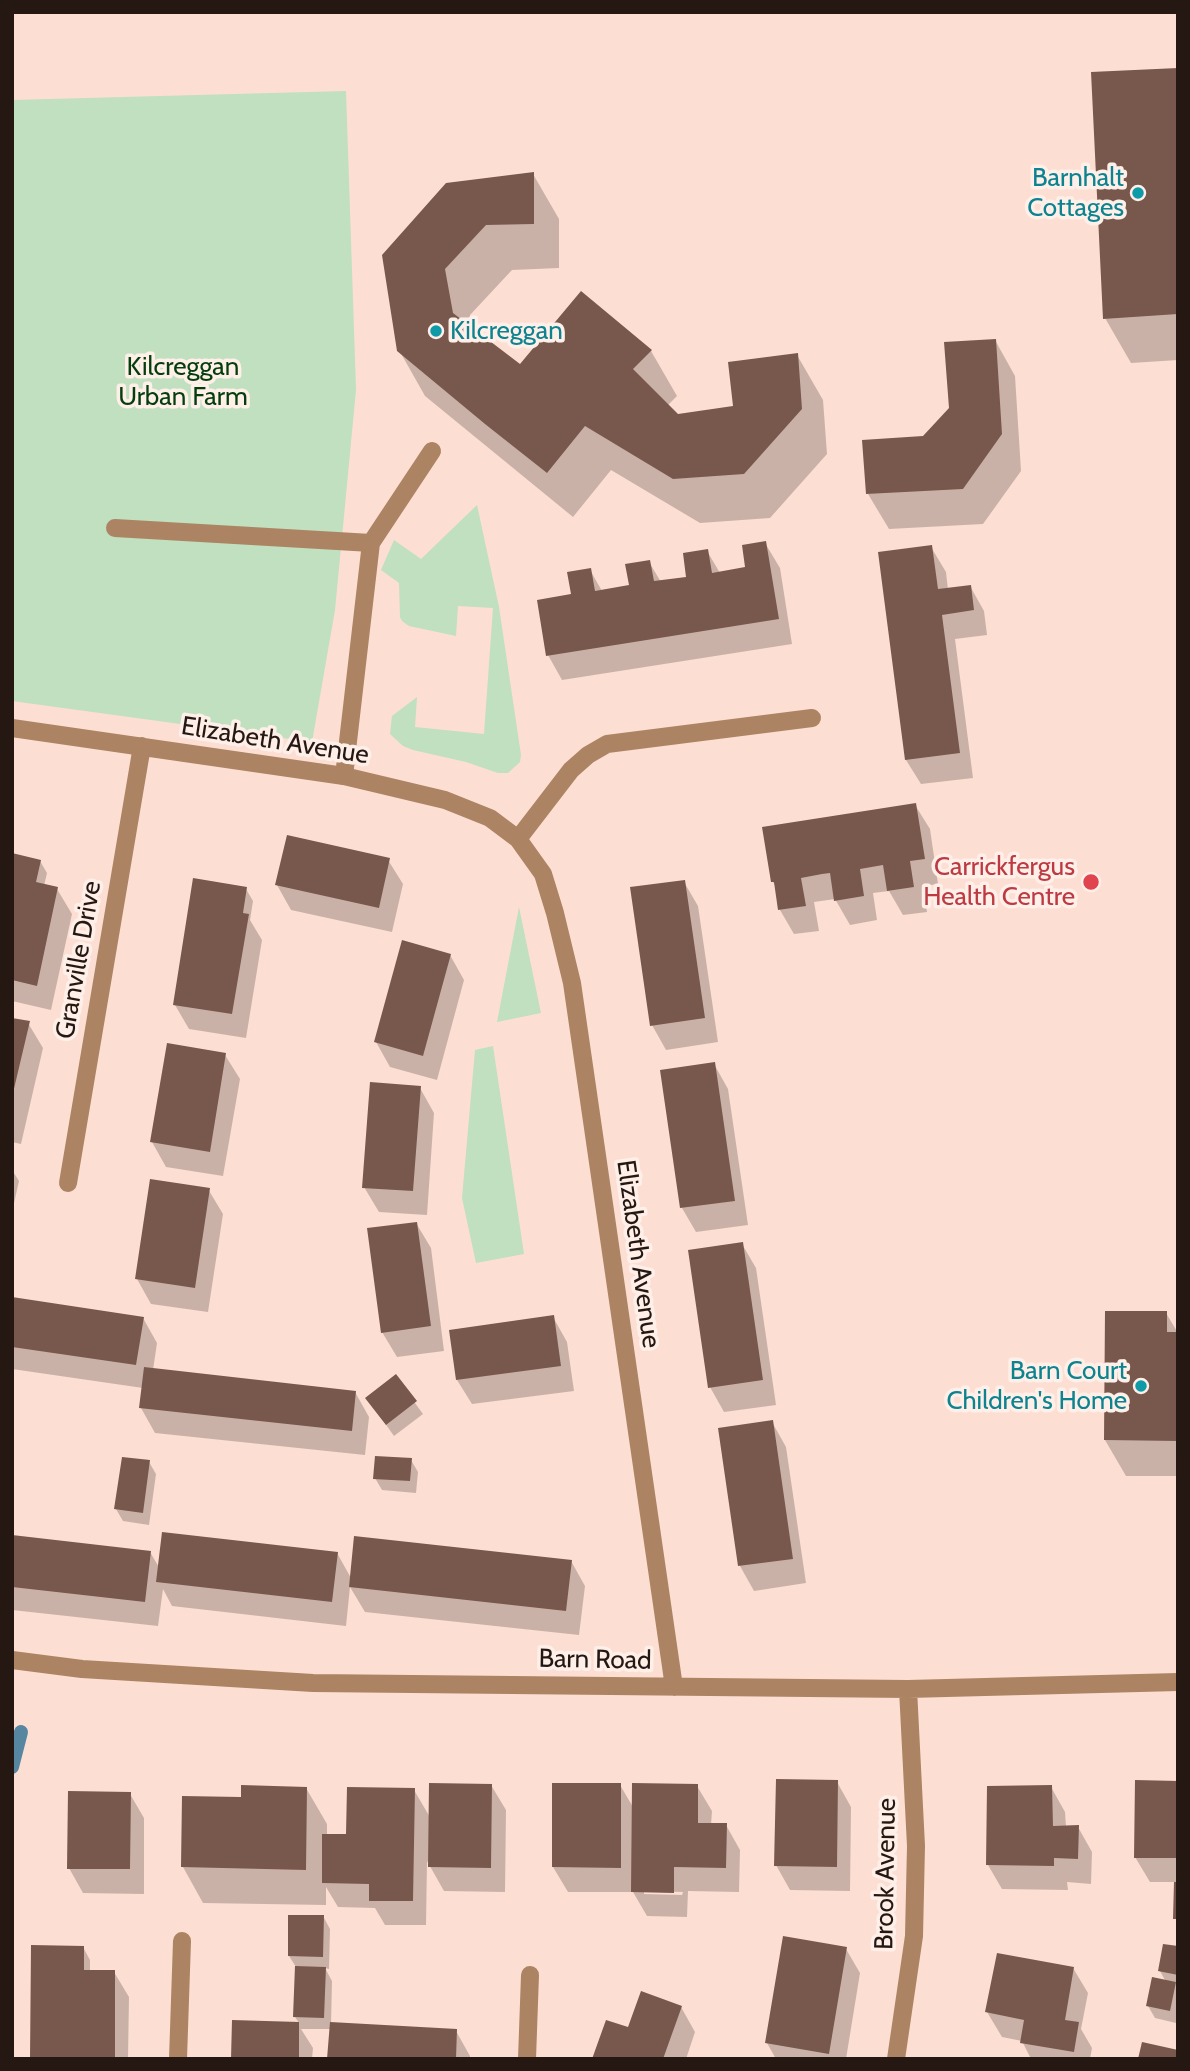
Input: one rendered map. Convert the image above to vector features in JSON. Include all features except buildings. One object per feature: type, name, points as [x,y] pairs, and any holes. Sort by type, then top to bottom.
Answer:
[{"type":"street","points":[[344,776],[371,543],[432,451]]},
{"type":"street","points":[[115,528],[371,543]]},
{"type":"street","points":[[518,839],[571,769],[607,744],[812,718]]},
{"type":"street","name":"Elizabeth Avenue","points":[[12,728],[344,776],[445,800],[490,818],[518,839],[543,874],[572,983],[674,1687]]},
{"type":"street","name":"Granville Drive","points":[[68,1183],[142,746]]},
{"type":"street","name":"Barn Road","points":[[12,1660],[82,1669],[313,1683],[908,1689],[1178,1682]]},
{"type":"street","name":"Brook Avenue","points":[[896,2059],[914,1936],[916,1846],[908,1689]]},
{"type":"street","points":[[178,2059],[182,1941]]},
{"type":"street","points":[[527,2059],[530,1975]]},
{"type":"green space","name":"Kilcreggan Urban Farm","points":[[346,91],[356,390],[335,610],[312,742],[12,701],[12,100]]},
{"type":"green space","points":[[477,505],[499,607],[521,755],[520,762],[508,773],[498,773],[466,762],[413,750],[403,746],[390,734],[392,716],[417,697],[415,727],[484,734],[493,608],[458,606],[456,636],[409,626],[400,617],[399,583],[381,570],[394,540],[421,559]]},
{"type":"green space","points":[[519,907],[541,1013],[497,1022]]},
{"type":"green space","points":[[493,1046],[524,1254],[476,1263],[462,1198],[475,1050]]},
{"type":"waterway","points":[[12,1767],[21,1732]]},
{"type":"place","name":"Barnhalt Cottages","points":[[1138,193]]},
{"type":"place","name":"Kilcreggan","points":[[436,331]]},
{"type":"place","name":"Carrickfergus Health Centre","points":[[1091,882]]},
{"type":"place","name":"Barn Court Children's Home","points":[[1141,1386]]}]
